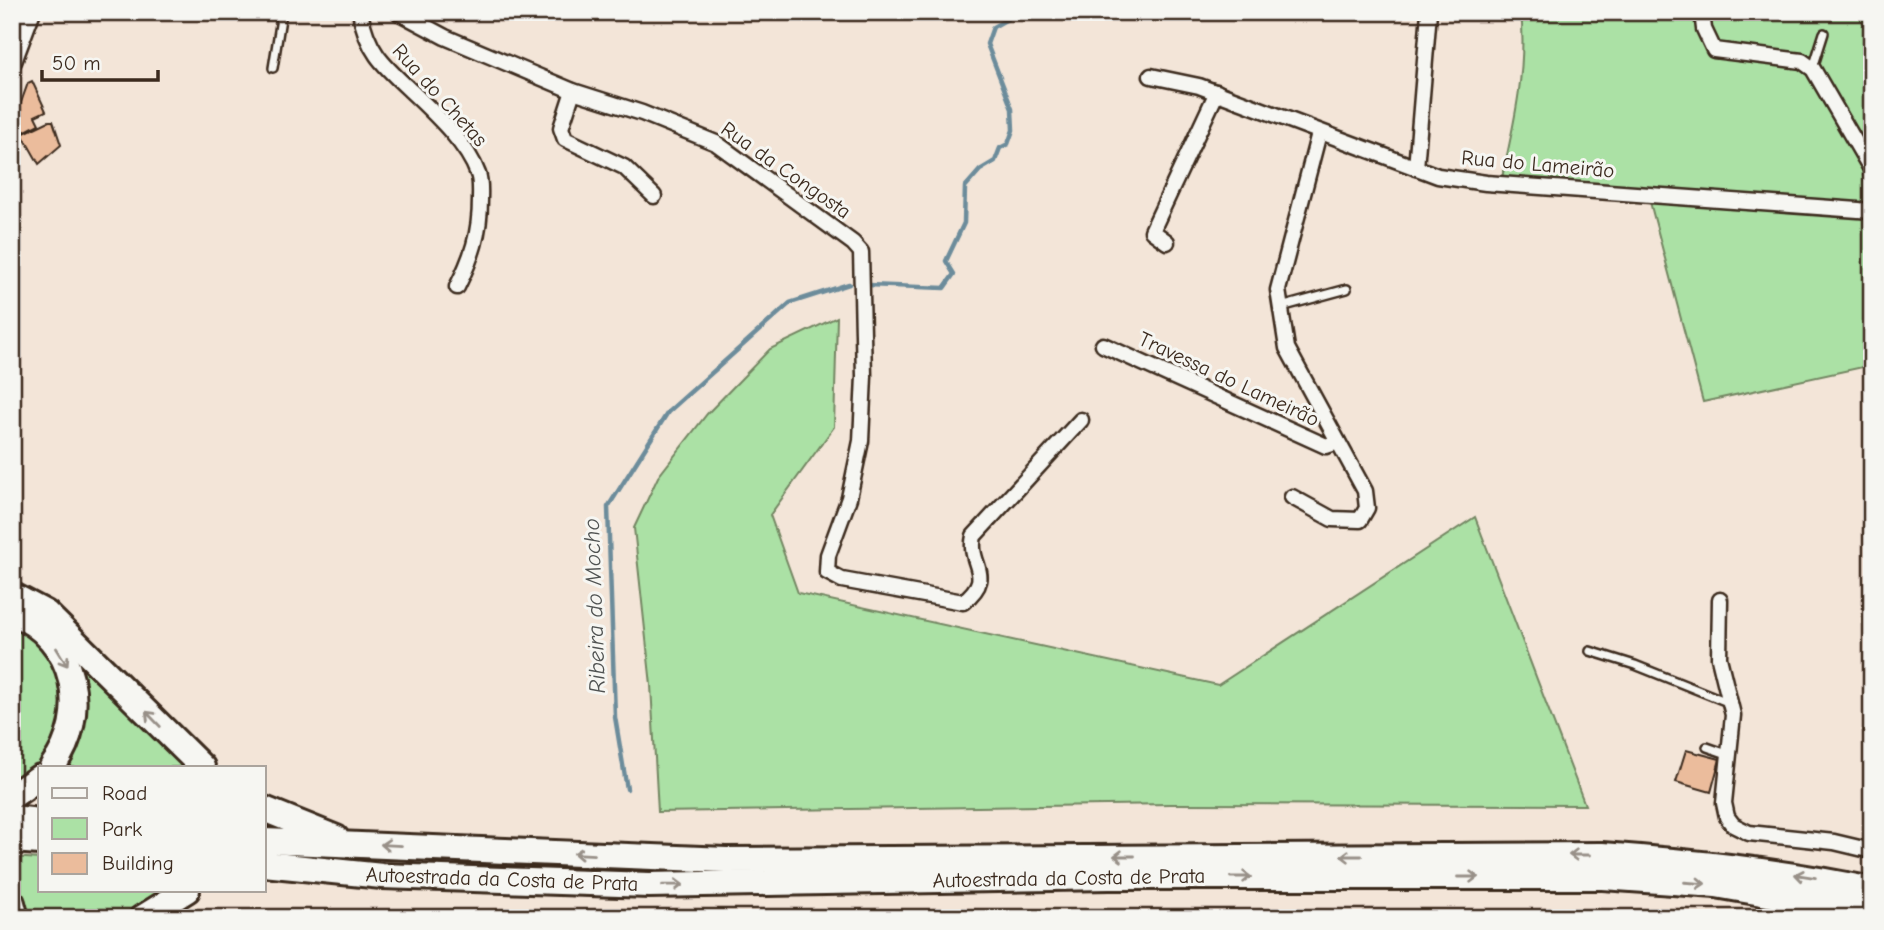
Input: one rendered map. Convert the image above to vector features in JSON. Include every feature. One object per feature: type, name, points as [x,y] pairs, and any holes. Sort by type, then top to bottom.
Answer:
[{"type":"highway","points":[[12,595],[47,613],[201,766]]},
{"type":"highway","points":[[12,613],[50,637],[69,666],[76,704],[69,738],[53,766]]},
{"type":"highway","points":[[12,796],[38,778]]},
{"type":"highway","points":[[266,810],[346,842]]},
{"type":"highway","points":[[12,818],[38,821]]},
{"type":"highway","points":[[12,839],[38,842]]},
{"type":"highway","name":"Autoestrada da Costa de Prata","points":[[266,841],[346,842],[726,860],[1602,855],[1718,863],[1813,877],[1872,890]]},
{"type":"highway","name":"Autoestrada da Costa de Prata","points":[[272,867],[382,876],[649,885],[1109,877],[1603,877],[1716,885],[1872,912]]},
{"type":"highway","points":[[142,918],[184,892]]},
{"type":"highway","points":[[12,903],[16,918]]},
{"type":"main road","points":[[12,61],[30,12]]},
{"type":"street","name":"Rua do Chetas","points":[[359,12],[364,36],[379,60],[431,112],[470,157],[480,176],[480,226],[474,254],[457,287]]},
{"type":"street","name":"Rua da Congosta","points":[[398,12],[445,37],[573,91],[642,113],[716,143],[853,243],[861,253],[864,376],[861,441],[849,498],[828,555],[827,572],[842,580],[963,602],[977,592],[981,579],[972,546],[974,536],[1081,420]]},
{"type":"street","points":[[1416,168],[1429,12]]},
{"type":"street","points":[[1702,12],[1704,29],[1714,50],[1802,61],[1813,69],[1871,169],[1872,176]]},
{"type":"street","name":"Rua do Lameirão","points":[[1151,76],[1216,92],[1438,176],[1486,183],[1872,211]]},
{"type":"street","points":[[573,91],[561,128],[565,139],[624,167],[654,196]]},
{"type":"street","points":[[1167,242],[1152,231],[1216,92]]},
{"type":"street","name":"Travessa do Lameirão","points":[[1292,497],[1332,519],[1360,520],[1367,508],[1365,491],[1287,348],[1278,290],[1319,132]]},
{"type":"street","name":"Travessa do Lameirão","points":[[1103,345],[1326,446],[1338,442]]},
{"type":"street","points":[[1720,600],[1719,659],[1731,704],[1730,755],[1724,803],[1727,817],[1733,825],[1749,833],[1835,842],[1872,851]]},
{"type":"lane","points":[[273,68],[282,12]]},
{"type":"lane","points":[[1813,69],[1824,33]]},
{"type":"lane","points":[[1281,307],[1347,289]]},
{"type":"lane","points":[[1590,651],[1634,665],[1731,704]]},
{"type":"lane","points":[[1707,747],[1730,755]]},
{"type":"green space","points":[[1521,12],[1872,12],[1872,365],[1703,402],[1650,202],[1502,178],[1521,75]]},
{"type":"green space","points":[[837,317],[834,427],[770,515],[798,593],[1218,685],[1475,517],[1585,805],[1171,804],[658,812],[651,685],[634,528],[658,477],[707,414],[770,349]]},
{"type":"green space","points":[[12,623],[40,642],[53,660],[61,685],[63,712],[59,738],[51,755],[36,769],[12,784]]},
{"type":"green space","points":[[67,651],[82,660],[189,766],[60,766]]},
{"type":"green space","points":[[12,857],[38,859],[38,892],[169,892],[126,918],[27,918]]},
{"type":"building","points":[[32,81],[46,111],[35,116],[39,124],[22,133],[15,119],[28,83]]},
{"type":"building","points":[[53,121],[61,145],[39,164],[22,134]]},
{"type":"building","points":[[1686,750],[1720,759],[1711,792],[1676,782]]},
{"type":"waterway","name":"Ribeira do Mocho","points":[[868,285],[944,288],[954,274],[946,261],[964,223],[965,187],[980,170],[995,161],[1000,148],[1008,144],[1013,130],[1012,109],[987,44],[993,27],[1009,18],[1006,12]]},
{"type":"waterway","name":"Ribeira do Mocho","points":[[627,789],[615,717],[608,507],[668,412],[790,303],[849,284]]}]
